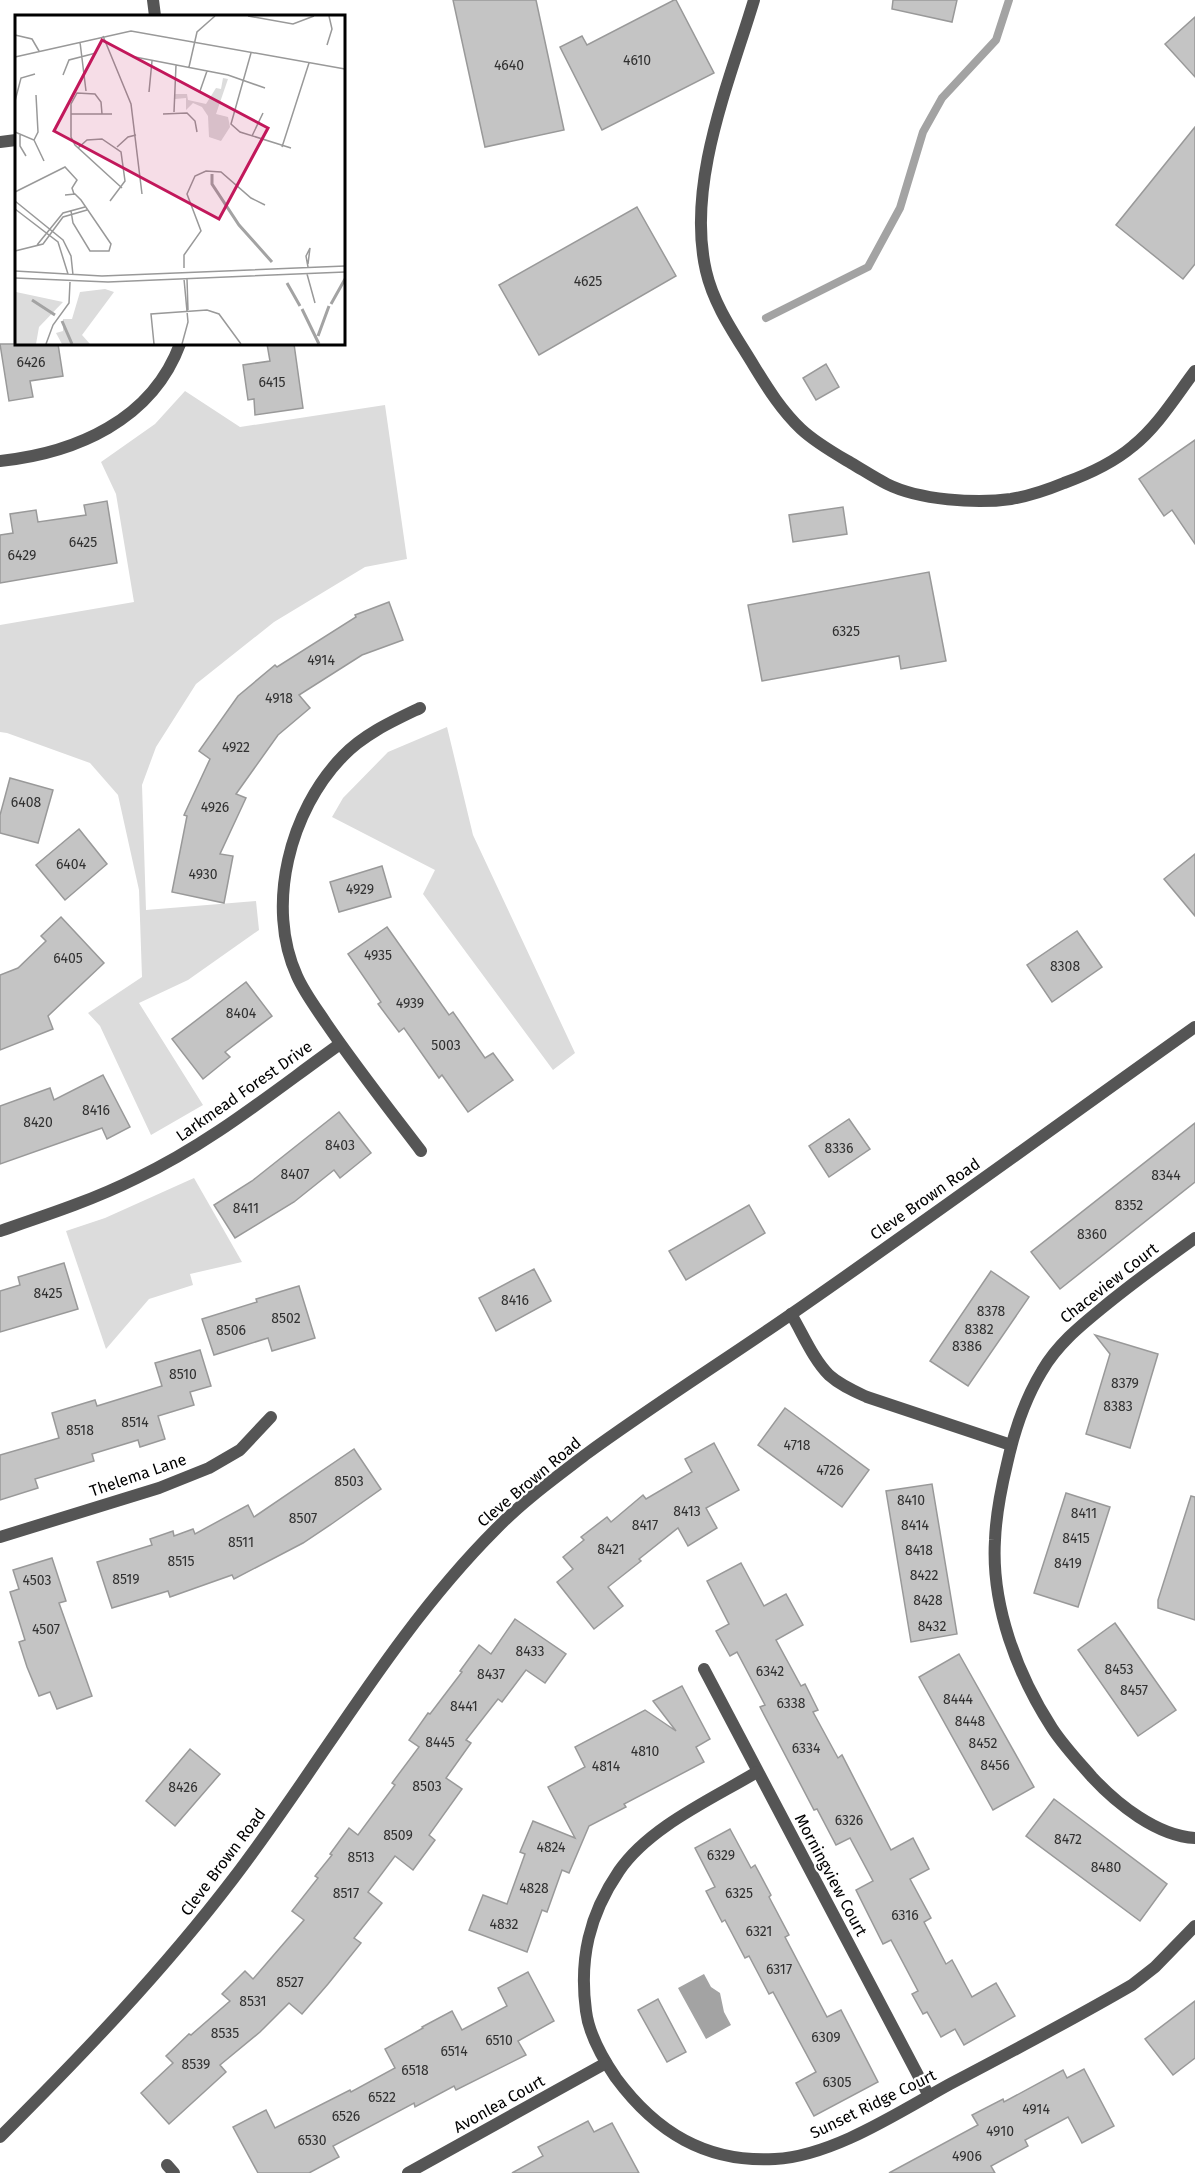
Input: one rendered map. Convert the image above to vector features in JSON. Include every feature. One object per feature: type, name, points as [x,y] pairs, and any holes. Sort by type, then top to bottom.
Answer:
[{"type":"street","points":[[153,0],[155,15]]},
{"type":"street","points":[[753,0],[711,142],[702,191],[701,234],[706,272],[719,309],[775,399],[802,430],[833,452],[889,485],[917,494],[951,500],[1010,499],[1044,491],[1078,478],[1106,465],[1134,446],[1159,419],[1195,371]]},
{"type":"street","points":[[0,142],[15,140]]},
{"type":"street","points":[[0,462],[71,446],[99,434],[126,417],[150,395],[166,372],[180,345]]},
{"type":"street","points":[[420,708],[360,741],[343,756],[317,786],[292,847],[282,903],[284,940],[297,976],[340,1044],[421,1151]]},
{"type":"street","name":"Cleve Brown Road","points":[[0,2137],[106,2030],[177,1949],[234,1878],[410,1627],[442,1586],[498,1526],[550,1482],[620,1430],[791,1314],[1195,1027]]},
{"type":"street","name":"Larkmead Forest Drive","points":[[0,1231],[67,1209],[138,1178],[232,1123],[340,1044]]},
{"type":"street","name":"Chaceview Court","points":[[1195,1238],[1137,1279],[1067,1338],[1042,1370],[1011,1445],[999,1494],[994,1541],[998,1591],[1009,1639],[1030,1689],[1052,1728],[1105,1790],[1157,1827],[1185,1838],[1195,1838]]},
{"type":"street","points":[[791,1314],[820,1364],[830,1376],[847,1388],[867,1397],[1011,1445]]},
{"type":"street","name":"Thelema Lane","points":[[0,1537],[159,1488],[209,1468],[240,1450],[271,1417]]},
{"type":"street","name":"Morningview Court","points":[[704,1669],[929,2096]]},
{"type":"street","name":"Sunset Ridge Court","points":[[757,1772],[648,1839],[633,1852],[618,1872],[594,1914],[585,1954],[583,1974],[586,2013],[592,2035],[606,2063],[630,2097],[643,2110],[677,2138],[705,2150],[734,2158],[776,2159],[821,2151],[883,2121],[1132,1985],[1163,1960],[1195,1926]]},
{"type":"street","name":"Avonlea Court","points":[[408,2173],[606,2063]]},
{"type":"shaded area","points":[[185,391],[240,427],[385,405],[407,559],[365,567],[274,622],[196,684],[156,747],[142,785],[146,910],[256,901],[259,930],[188,980],[139,1003],[203,1105],[151,1135],[100,1026],[88,1013],[142,977],[139,890],[118,795],[90,763],[0,732],[0,625],[134,602],[116,494],[101,462],[155,424]]},
{"type":"shaded area","points":[[447,727],[473,835],[575,1053],[553,1070],[423,894],[435,870],[332,817],[343,798],[388,752]]},
{"type":"shaded area","points":[[194,1178],[242,1262],[190,1274],[193,1285],[149,1299],[106,1349],[66,1231],[105,1218]]},
{"type":"shaded area","points":[[704,1974],[711,1987],[720,1993],[724,2012],[731,2025],[706,2039],[678,1988]]},
{"type":"building","points":[[453,0],[536,0],[564,130],[485,147]]},
{"type":"building","points":[[674,0],[714,73],[602,130],[560,47],[582,36],[587,45]]},
{"type":"building","points":[[893,0],[957,0],[952,22],[892,9]]},
{"type":"building","points":[[1195,17],[1195,77],[1165,44]]},
{"type":"building","points":[[1195,127],[1195,264],[1183,279],[1116,225]]},
{"type":"building","points":[[637,207],[676,276],[539,355],[499,285]]},
{"type":"building","points":[[0,344],[58,345],[63,376],[30,381],[33,397],[9,401]]},
{"type":"building","points":[[267,345],[294,345],[303,408],[255,415],[254,399],[248,400],[243,365],[270,361]]},
{"type":"building","points":[[826,364],[839,387],[816,400],[803,378]]},
{"type":"building","points":[[1195,440],[1195,544],[1172,510],[1164,516],[1139,479]]},
{"type":"building","points":[[107,501],[117,563],[0,583],[0,535],[13,533],[10,514],[36,510],[38,522],[86,515],[84,505]]},
{"type":"building","points":[[843,507],[847,534],[793,542],[789,515]]},
{"type":"building","points":[[929,572],[946,661],[901,669],[899,656],[762,681],[748,605]]},
{"type":"building","points":[[389,602],[403,640],[362,655],[299,695],[310,708],[278,735],[236,794],[246,798],[220,854],[233,856],[224,903],[172,892],[187,816],[184,815],[210,759],[199,751],[238,696],[275,665],[277,667],[356,617],[355,615]]},
{"type":"building","points":[[10,778],[53,790],[38,843],[0,833],[0,815]]},
{"type":"building","points":[[79,829],[107,864],[65,900],[36,865]]},
{"type":"building","points":[[1195,854],[1195,916],[1164,879]]},
{"type":"building","points":[[382,866],[391,897],[339,912],[330,882]]},
{"type":"building","points":[[61,917],[104,963],[48,1016],[53,1029],[0,1050],[0,975],[18,968],[46,941],[41,936]]},
{"type":"building","points":[[387,927],[449,1015],[453,1012],[485,1058],[493,1053],[513,1080],[468,1112],[442,1075],[439,1078],[404,1028],[399,1032],[378,1004],[381,1002],[348,954]]},
{"type":"building","points":[[1077,931],[1102,967],[1052,1002],[1027,965]]},
{"type":"building","points":[[246,982],[272,1016],[225,1052],[230,1057],[203,1079],[172,1039]]},
{"type":"building","points":[[103,1075],[130,1127],[107,1139],[102,1128],[0,1164],[0,1106],[50,1088],[54,1100]]},
{"type":"building","points":[[339,1112],[371,1153],[340,1178],[334,1170],[294,1202],[235,1238],[214,1205],[252,1181]]},
{"type":"building","points":[[849,1119],[870,1149],[829,1177],[809,1146]]},
{"type":"building","points":[[1195,1123],[1195,1182],[1060,1289],[1031,1252]]},
{"type":"building","points":[[749,1205],[765,1233],[686,1280],[669,1251]]},
{"type":"building","points":[[64,1263],[78,1309],[0,1332],[0,1291],[20,1285],[18,1277]]},
{"type":"building","points":[[534,1269],[551,1301],[496,1331],[479,1298]]},
{"type":"building","points":[[991,1271],[1029,1297],[968,1386],[930,1361]]},
{"type":"building","points":[[299,1286],[315,1338],[272,1351],[268,1338],[214,1355],[202,1319]]},
{"type":"building","points":[[1095,1335],[1158,1354],[1130,1448],[1086,1434],[1110,1354]]},
{"type":"building","points":[[200,1350],[211,1386],[190,1392],[194,1405],[158,1416],[165,1439],[140,1447],[138,1440],[92,1454],[94,1461],[35,1479],[38,1488],[0,1500],[0,1455],[59,1438],[52,1413],[95,1400],[97,1406],[162,1386],[155,1363]]},
{"type":"building","points":[[785,1408],[869,1470],[842,1507],[758,1445]]},
{"type":"building","points":[[714,1443],[739,1490],[706,1508],[717,1528],[688,1546],[678,1528],[639,1559],[641,1561],[608,1587],[623,1606],[594,1629],[557,1582],[573,1569],[563,1557],[584,1540],[581,1537],[607,1517],[611,1522],[643,1495],[646,1499],[692,1472],[685,1459]]},
{"type":"building","points":[[354,1449],[381,1489],[303,1543],[234,1579],[232,1575],[170,1597],[168,1591],[112,1608],[97,1562],[152,1545],[150,1539],[173,1531],[174,1536],[193,1529],[195,1534],[248,1505],[254,1517]]},
{"type":"building","points":[[932,1484],[957,1634],[911,1642],[886,1491]]},
{"type":"building","points":[[1066,1493],[1110,1507],[1078,1607],[1034,1593]]},
{"type":"building","points":[[1191,1496],[1195,1497],[1195,1620],[1158,1608],[1158,1600]]},
{"type":"building","points":[[52,1558],[66,1601],[59,1603],[92,1696],[57,1709],[50,1692],[39,1696],[27,1667],[19,1642],[25,1640],[10,1592],[19,1589],[13,1570]]},
{"type":"building","points":[[741,1563],[764,1606],[786,1594],[803,1625],[776,1640],[801,1686],[805,1684],[818,1710],[813,1712],[838,1758],[842,1755],[891,1850],[913,1838],[929,1869],[910,1879],[931,1918],[924,1922],[946,1964],[952,1960],[972,1997],[996,1983],[1015,2016],[964,2045],[955,2029],[941,2037],[927,2012],[923,2014],[912,1994],[918,1991],[891,1940],[883,1944],[856,1890],[873,1881],[850,1838],[836,1845],[817,1809],[814,1810],[760,1707],[765,1705],[737,1652],[730,1656],[716,1631],[729,1624],[707,1581]]},
{"type":"building","points":[[515,1619],[566,1654],[545,1683],[526,1670],[502,1702],[498,1699],[466,1740],[471,1743],[446,1778],[462,1789],[429,1835],[435,1840],[413,1870],[395,1856],[368,1892],[382,1903],[354,1938],[361,1943],[328,1984],[302,2014],[289,2003],[260,2032],[220,2065],[226,2072],[169,2124],[141,2093],[173,2063],[166,2056],[230,2001],[222,1994],[245,1971],[253,1979],[304,1920],[292,1911],[318,1878],[315,1876],[349,1828],[358,1835],[395,1785],[392,1783],[419,1747],[409,1740],[462,1672],[460,1671],[479,1645],[491,1654]]},
{"type":"building","points":[[1115,1623],[1176,1710],[1138,1736],[1078,1650]]},
{"type":"building","points":[[959,1654],[1034,1787],[993,1810],[919,1677]]},
{"type":"building","points":[[682,1686],[710,1739],[696,1747],[704,1762],[624,1804],[626,1807],[589,1826],[569,1873],[562,1870],[547,1912],[542,1910],[527,1952],[469,1930],[483,1895],[507,1904],[525,1854],[520,1852],[533,1821],[575,1838],[548,1787],[585,1767],[575,1747],[645,1710],[676,1731],[653,1701]]},
{"type":"building","points":[[190,1749],[220,1774],[175,1826],[146,1801]]},
{"type":"building","points":[[1054,1799],[1167,1884],[1140,1921],[1026,1836]]},
{"type":"building","points":[[730,1829],[751,1868],[755,1865],[771,1895],[769,1897],[789,1935],[785,1937],[827,2017],[841,2010],[878,2082],[814,2116],[796,2083],[816,2072],[773,1992],[769,1994],[749,1956],[745,1958],[725,1920],[722,1922],[706,1891],[715,1887],[695,1848]]},
{"type":"building","points":[[528,1972],[554,2021],[518,2041],[526,2055],[456,2090],[454,2086],[415,2107],[414,2103],[333,2146],[339,2157],[309,2173],[258,2173],[233,2127],[266,2110],[275,2128],[350,2090],[351,2092],[395,2068],[385,2049],[452,2011],[462,2030],[507,2006],[498,1988]]},
{"type":"building","points":[[658,1999],[686,2052],[667,2062],[638,2010]]},
{"type":"building","points":[[1195,2001],[1195,2058],[1173,2075],[1145,2039]]},
{"type":"building","points":[[1084,2069],[1114,2126],[1082,2143],[1068,2117],[1025,2140],[1028,2146],[991,2166],[995,2173],[889,2173],[978,2125],[972,2115],[1003,2099],[1004,2102],[1063,2070],[1067,2078]]},
{"type":"building","points":[[588,2121],[594,2132],[612,2123],[639,2173],[512,2173],[543,2156],[538,2147]]},
{"type":"waterway","points":[[766,318],[868,267],[900,208],[923,132],[942,98],[996,40],[1009,0]]}]
